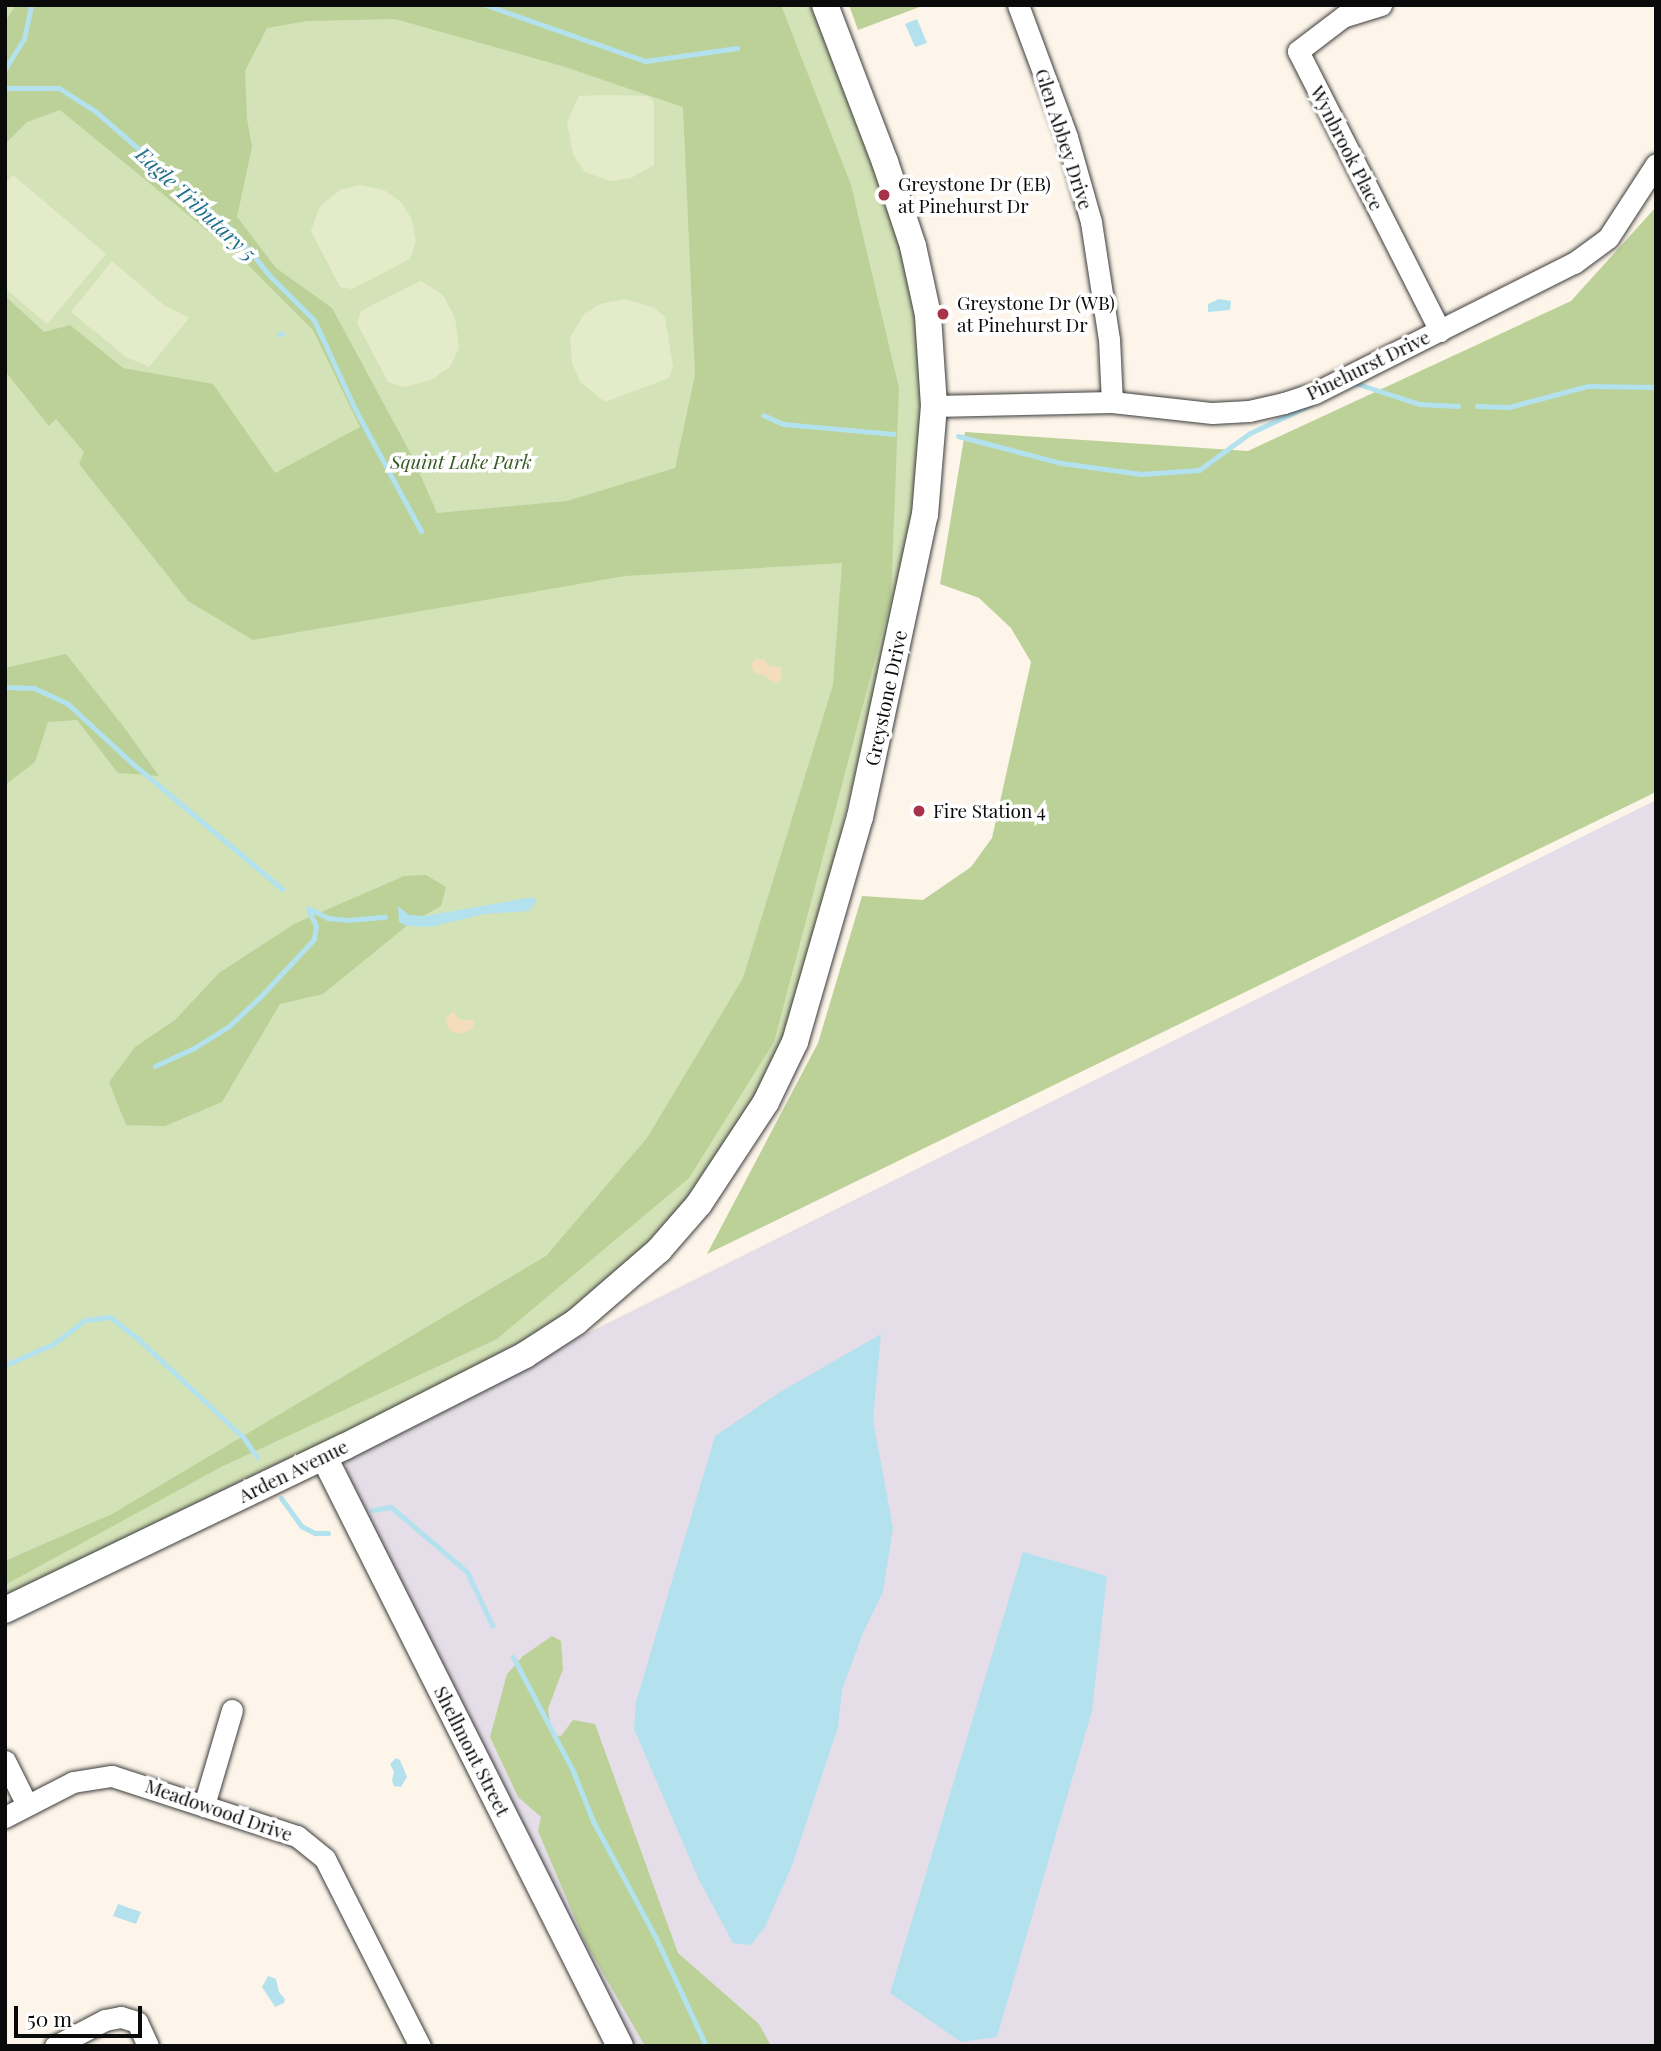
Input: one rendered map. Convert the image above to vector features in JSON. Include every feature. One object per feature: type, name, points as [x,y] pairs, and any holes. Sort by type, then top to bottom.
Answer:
[{"type":"street","name":"Greystone Drive","points":[[576,1322],[659,1250],[699,1204],[747,1133],[794,1042],[863,804],[925,515],[934,406],[928,315],[913,246],[885,162],[825,5]]},
{"type":"street","name":"Glen Abbey Drive","points":[[1017,5],[1067,137],[1091,222],[1109,339],[1112,402]]},
{"type":"street","name":"Wynbrook Place","points":[[1381,5],[1344,16],[1298,51],[1440,331]]},
{"type":"street","name":"Pinehurst Drive","points":[[934,406],[1112,402],[1212,413],[1249,411],[1315,393],[1595,250],[1619,223],[1656,164]]},
{"type":"street","name":"Arden Avenue","points":[[5,1610],[324,1457],[525,1355],[576,1322]]},
{"type":"street","name":"Shellmont Street","points":[[324,1457],[620,2046]]},
{"type":"street","points":[[204,1805],[232,1710]]},
{"type":"street","points":[[5,1761],[27,1805]]},
{"type":"street","name":"Meadowood Drive","points":[[5,1817],[73,1783],[103,1776],[122,1778],[297,1836],[317,1850],[331,1871],[420,2046]]},
{"type":"street","points":[[55,2046],[106,2021],[121,2017],[137,2022],[148,2046]]},
{"type":"shaded area","points":[[1656,800],[1656,2046],[631,2046],[345,1474],[348,1457],[359,1447]]},
{"type":"green space","name":"Squint Lake Park","points":[[5,5],[814,5],[889,202],[913,302],[921,384],[917,498],[905,564],[806,981],[783,1045],[754,1104],[711,1172],[662,1233],[558,1321],[508,1352],[5,1599]]},
{"type":"green space","points":[[16,5],[781,5],[851,185],[899,388],[891,599],[774,1042],[689,1178],[497,1339],[221,1467],[5,1585],[5,1561],[112,1514],[546,1256],[647,1138],[743,978],[833,685],[842,563],[625,576],[253,640],[188,601],[79,464],[84,452],[56,419],[49,426],[5,371],[5,296],[44,332],[70,325],[123,368],[213,384],[275,473],[360,427],[313,330],[241,258],[60,110],[27,122],[5,144],[5,21]],"holes":[[[395,19],[562,66],[683,107],[695,375],[675,468],[567,501],[437,513],[412,456],[332,308],[276,268],[237,217],[252,147],[247,119],[245,71],[267,28],[307,21]]]},
{"type":"green space","points":[[849,5],[925,5],[858,30]]},
{"type":"green space","points":[[579,96],[648,96],[654,102],[654,165],[631,178],[610,181],[585,172],[573,155],[567,122]]},
{"type":"green space","points":[[13,175],[106,254],[47,324],[5,288],[5,184]]},
{"type":"green space","points":[[360,185],[384,190],[402,203],[412,220],[416,241],[410,259],[352,289],[340,287],[311,231],[320,206],[340,190]]},
{"type":"green space","points":[[1656,207],[1656,792],[707,1254],[818,1043],[862,896],[923,900],[971,867],[992,838],[1031,662],[1011,628],[979,598],[940,584],[965,432],[1248,451],[1571,301]]},
{"type":"green space","points":[[112,261],[165,306],[189,318],[149,367],[126,357],[71,312]]},
{"type":"green space","points":[[421,281],[443,295],[455,318],[459,348],[450,367],[431,380],[404,387],[388,382],[357,323],[361,311]]},
{"type":"green space","points":[[626,299],[654,308],[665,317],[673,367],[669,378],[605,402],[580,382],[572,363],[570,338],[584,314],[600,304]]},
{"type":"green space","points":[[66,654],[159,776],[118,773],[77,720],[48,722],[35,762],[5,785],[5,668]]},
{"type":"green space","points":[[426,875],[446,887],[441,906],[409,924],[323,994],[280,1004],[222,1102],[165,1126],[126,1125],[109,1082],[135,1047],[175,1020],[219,973],[294,924],[404,876]]},
{"type":"green space","points":[[552,1636],[561,1641],[563,1669],[548,1709],[552,1735],[561,1736],[573,1720],[595,1724],[678,1953],[759,2024],[771,2046],[645,2046],[585,1942],[538,1831],[541,1817],[518,1797],[490,1737],[507,1674],[523,1656]]},
{"type":"sand","points":[[755,659],[764,659],[769,666],[781,667],[782,679],[775,684],[764,675],[755,674],[751,666]]},
{"type":"sand","points":[[453,1011],[459,1019],[474,1020],[473,1029],[458,1034],[449,1030],[445,1019]]},
{"type":"water","points":[[917,19],[927,43],[915,47],[905,24]]},
{"type":"water","points":[[1219,299],[1231,301],[1230,310],[1208,312],[1208,304]]},
{"type":"water","points":[[532,897],[537,901],[529,911],[484,914],[430,927],[407,926],[399,922],[398,906],[409,915],[425,916]]},
{"type":"water","points":[[881,1334],[873,1420],[893,1528],[883,1592],[863,1633],[842,1690],[838,1727],[793,1863],[765,1927],[751,1945],[733,1943],[699,1880],[634,1729],[636,1702],[715,1436],[780,1392]]},
{"type":"water","points":[[1023,1552],[1107,1576],[1092,1711],[997,2037],[961,2042],[890,1993]]},
{"type":"water","points":[[396,1758],[400,1760],[407,1777],[401,1787],[394,1786],[392,1780],[394,1772],[390,1764]]},
{"type":"water","points":[[118,1904],[141,1912],[136,1924],[113,1916]]},
{"type":"water","points":[[268,1976],[276,1979],[279,1992],[285,1999],[284,2003],[275,2007],[262,1987]]},
{"type":"waterway","points":[[5,69],[24,39],[31,5]]},
{"type":"waterway","points":[[486,5],[645,61],[737,48]]},
{"type":"waterway","name":"Eagle Tributary 5","points":[[5,88],[59,88],[95,111],[234,232],[271,277],[314,320],[355,409],[421,531]]},
{"type":"waterway","name":"Eagle Tributary 5","points":[[1350,385],[1355,383],[1419,404],[1458,406]]},
{"type":"waterway","points":[[1477,406],[1509,407],[1588,386],[1656,387]]},
{"type":"waterway","name":"Eagle Tributary 5","points":[[958,436],[1061,463],[1141,474],[1199,470],[1250,433],[1310,405]]},
{"type":"waterway","name":"Eagle Tributary 5","points":[[763,415],[783,424],[894,434]]},
{"type":"waterway","points":[[5,687],[34,688],[68,704],[132,763],[282,889]]},
{"type":"waterway","points":[[155,1066],[194,1048],[228,1027],[260,997],[314,939],[316,926],[308,909]]},
{"type":"waterway","points":[[310,909],[328,918],[348,920],[385,917]]},
{"type":"waterway","points":[[5,1365],[53,1344],[85,1320],[110,1317],[136,1337],[243,1437],[257,1457]]},
{"type":"waterway","points":[[281,1498],[301,1526],[315,1533],[328,1533]]},
{"type":"waterway","points":[[372,1510],[391,1507],[467,1572],[492,1625]]},
{"type":"waterway","points":[[513,1657],[573,1771],[593,1821],[655,1936],[706,2046]]},
{"type":"place","name":"Greystone Dr (EB) at Pinehurst Dr","points":[[884,195]]},
{"type":"place","name":"Greystone Dr (WB) at Pinehurst Dr","points":[[943,314]]},
{"type":"place","name":"Fire Station 4","points":[[919,811]]}]
